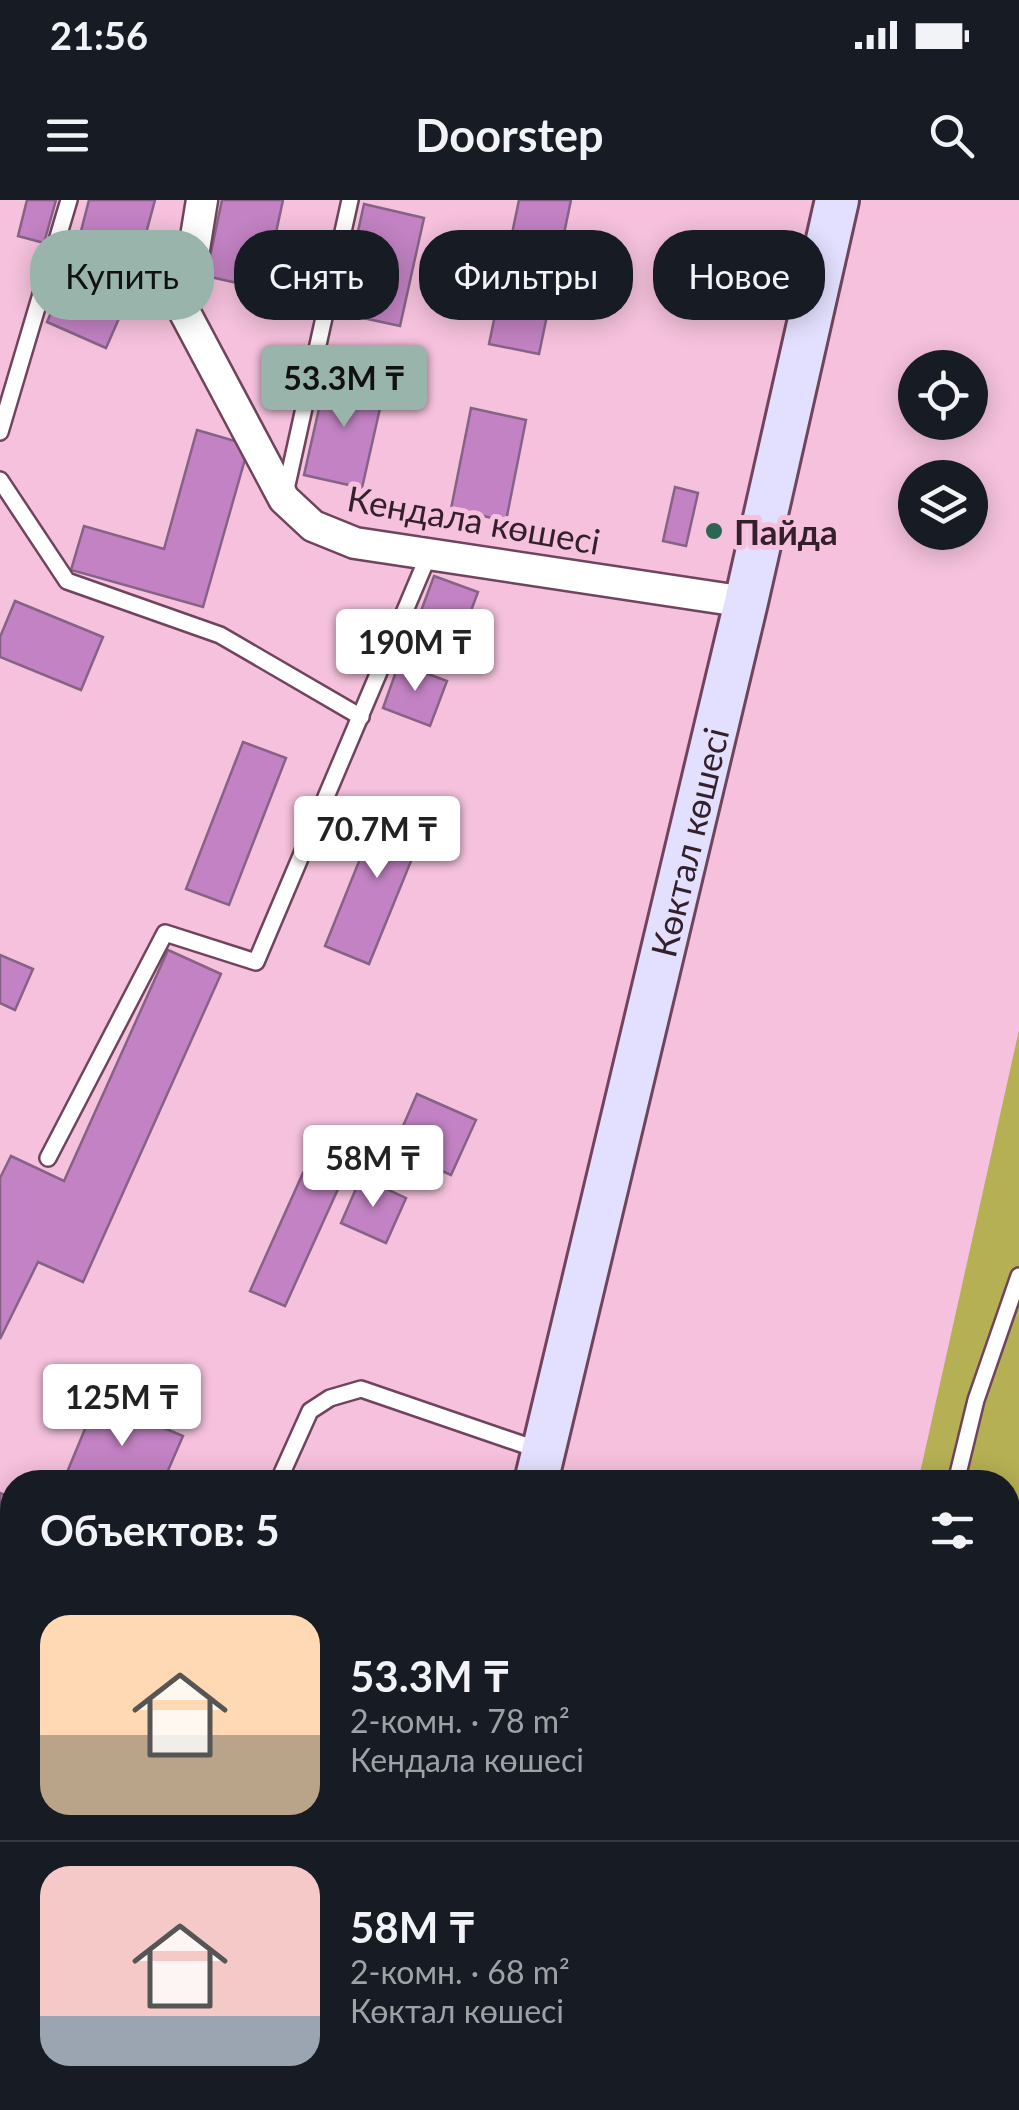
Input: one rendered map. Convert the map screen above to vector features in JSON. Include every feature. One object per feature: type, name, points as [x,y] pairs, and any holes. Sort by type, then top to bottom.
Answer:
[{"type":"street","points":[[197,230],[202,200]]},
{"type":"street","name":"Көктал көшесі","points":[[539,1467],[746,602],[837,200]]},
{"type":"street","name":"Кендала көшесі","points":[[189,320],[284,498],[313,526],[355,542],[746,602]]},
{"type":"lane","points":[[60,230],[69,200]]},
{"type":"lane","points":[[284,498],[350,200]]},
{"type":"lane","points":[[0,432],[33,320]]},
{"type":"lane","points":[[0,480],[68,582],[220,635],[362,716]]},
{"type":"lane","points":[[48,1158],[164,932],[256,962],[429,554]]},
{"type":"lane","points":[[959,1470],[976,1400],[1019,1276]]},
{"type":"lane","points":[[283,1470],[310,1411],[330,1398],[361,1389],[539,1467]]},
{"type":"shaded area","points":[[1019,1030],[1019,1470],[921,1470]]},
{"type":"building","points":[[27,200],[56,200],[48,230],[30,230],[30,239],[18,236]]},
{"type":"building","points":[[89,200],[155,200],[147,230],[81,230]]},
{"type":"building","points":[[222,200],[283,200],[277,230],[234,230],[234,282],[214,278],[214,238]]},
{"type":"building","points":[[519,200],[571,200],[565,230],[513,230]]},
{"type":"building","points":[[364,204],[424,218],[400,326],[372,320],[399,320],[399,230],[358,230]]},
{"type":"building","points":[[48,320],[118,320],[106,348]]},
{"type":"building","points":[[494,320],[546,320],[539,354],[489,344]]},
{"type":"building","points":[[327,373],[385,386],[362,488],[304,475]]},
{"type":"building","points":[[471,408],[526,420],[506,521],[451,509]]},
{"type":"building","points":[[197,430],[249,445],[203,607],[71,570],[84,526],[164,549]]},
{"type":"building","points":[[675,487],[698,493],[686,546],[663,541]]},
{"type":"building","points":[[434,576],[478,592],[462,635],[418,619]]},
{"type":"building","points":[[15,601],[103,637],[81,690],[0,657],[0,637]]},
{"type":"building","points":[[399,663],[447,681],[430,726],[383,708]]},
{"type":"building","points":[[243,742],[286,758],[229,905],[186,889]]},
{"type":"building","points":[[384,799],[429,817],[369,964],[325,946]]},
{"type":"building","points":[[168,950],[221,974],[83,1282],[38,1262],[0,1339],[0,1178],[11,1156],[64,1181]]},
{"type":"building","points":[[0,955],[33,969],[15,1010],[0,1003]]},
{"type":"building","points":[[417,1094],[476,1120],[451,1175],[393,1149]]},
{"type":"building","points":[[303,1173],[338,1189],[285,1306],[250,1291]]},
{"type":"building","points":[[361,1177],[406,1198],[386,1243],[341,1223]]},
{"type":"building","points":[[97,1400],[183,1436],[168,1470],[68,1470]]},
{"type":"place","name":"Пайда","points":[[714,531]]}]
